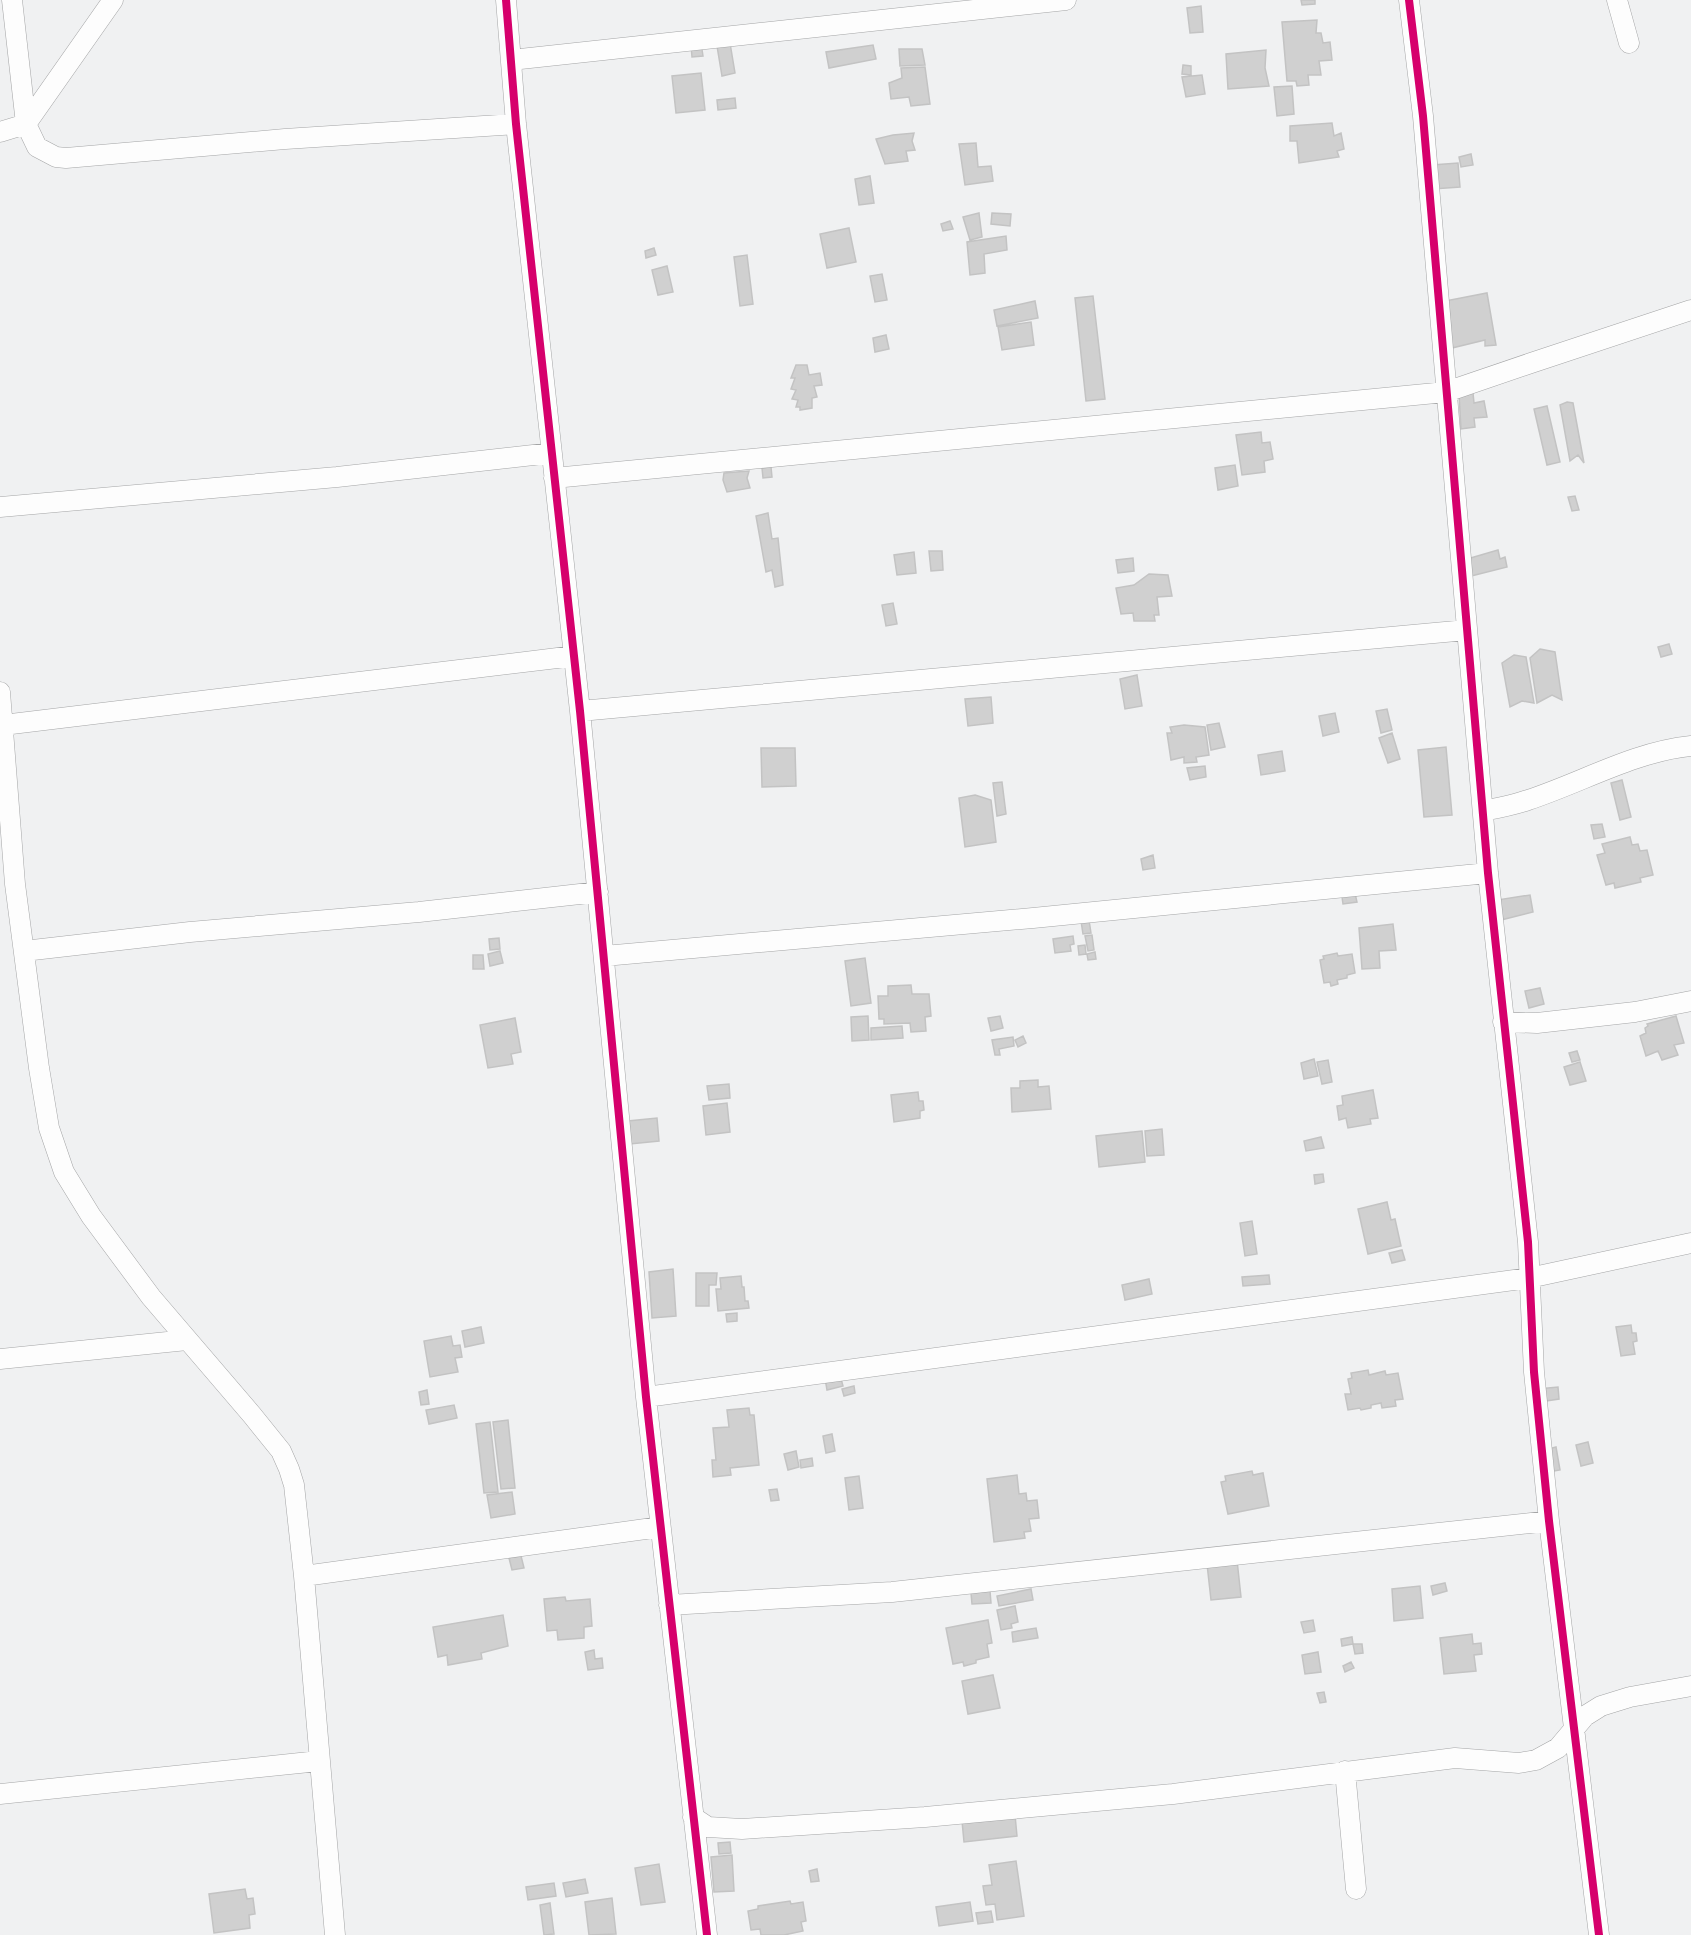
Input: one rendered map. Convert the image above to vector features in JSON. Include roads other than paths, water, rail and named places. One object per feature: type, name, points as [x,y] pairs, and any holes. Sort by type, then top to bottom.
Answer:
[{"type":"street","points":[[12,0],[26,124],[36,147],[56,157],[516,124]]},
{"type":"street","points":[[0,132],[26,124],[113,0]]},
{"type":"street","points":[[506,0],[516,124],[580,711],[646,1396],[707,1935]]},
{"type":"street","points":[[511,60],[1066,0]]},
{"type":"street","points":[[1409,0],[1423,116],[1488,873],[1528,1242],[1534,1372],[1549,1521],[1599,1935]]},
{"type":"street","points":[[1617,0],[1629,43]]},
{"type":"street","points":[[554,478],[1446,392],[1691,310]]},
{"type":"street","points":[[0,507],[291,481],[551,453]]},
{"type":"street","points":[[580,711],[1467,630]]},
{"type":"street","points":[[3,726],[574,656]]},
{"type":"street","points":[[0,692],[8,885],[24,951],[49,1128],[64,1172],[91,1216],[151,1297],[252,1414],[281,1451],[290,1469],[294,1485],[304,1576],[335,1935]]},
{"type":"street","points":[[1483,811],[1527,801],[1650,753],[1691,746]]},
{"type":"street","points":[[604,956],[1033,918],[1488,873]]},
{"type":"street","points":[[24,951],[190,932],[418,912],[598,892]]},
{"type":"street","points":[[1503,1022],[1538,1023],[1635,1012],[1691,1001]]},
{"type":"street","points":[[646,1396],[1529,1278],[1691,1243]]},
{"type":"street","points":[[0,1359],[186,1340]]},
{"type":"street","points":[[669,1605],[892,1592],[1549,1521]]},
{"type":"street","points":[[304,1576],[660,1527]]},
{"type":"street","points":[[693,1817],[708,1827],[742,1830],[1161,1795],[1455,1758],[1519,1763],[1536,1760],[1558,1748],[1585,1716],[1601,1706],[1630,1697],[1691,1686]]},
{"type":"street","points":[[0,1794],[319,1761]]},
{"type":"street","points":[[1345,1772],[1356,1889]]}]
